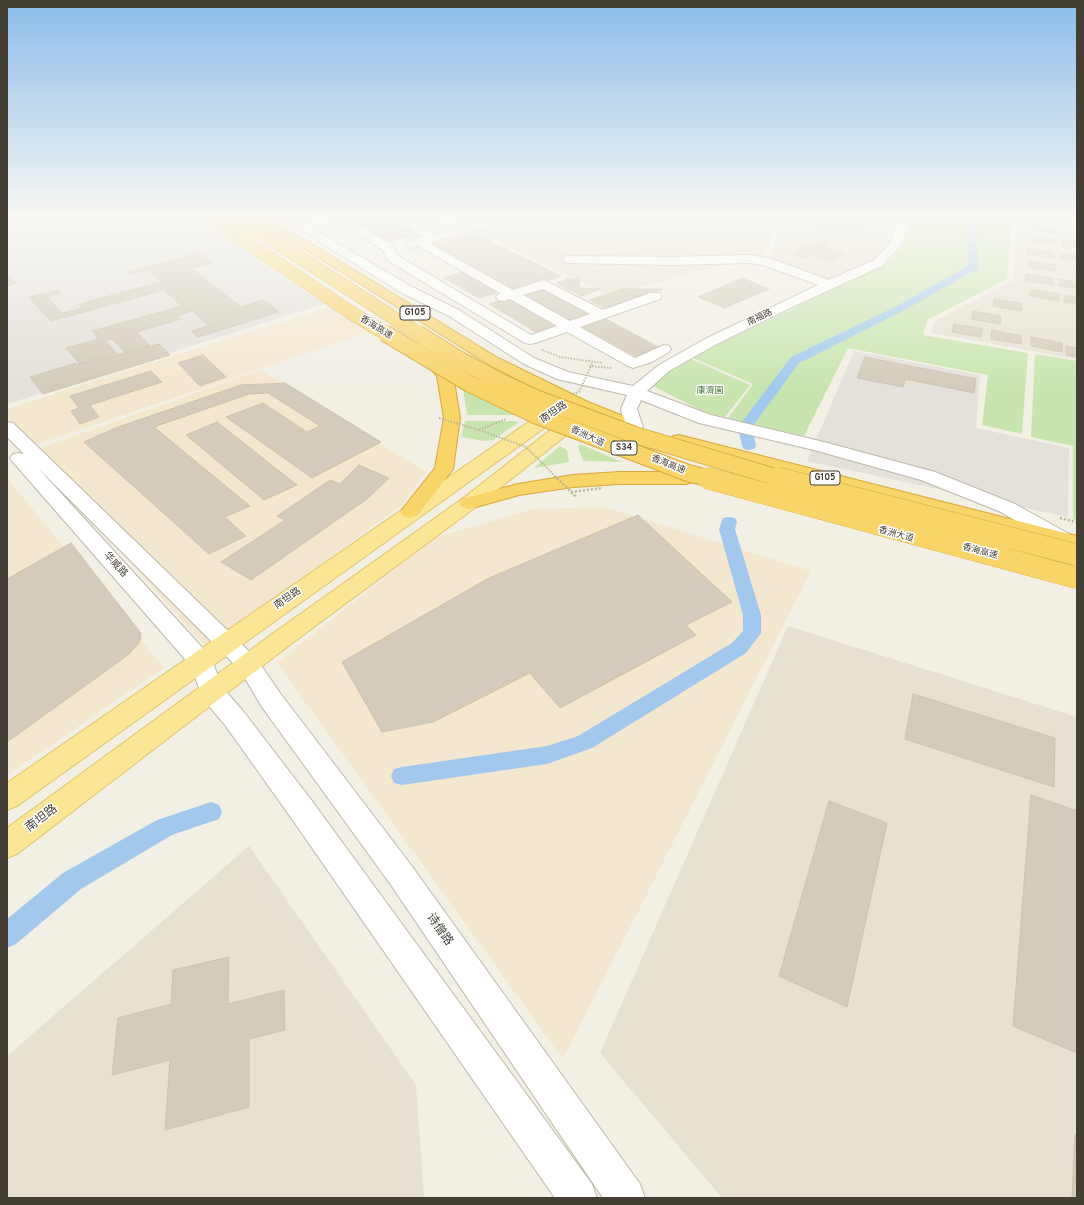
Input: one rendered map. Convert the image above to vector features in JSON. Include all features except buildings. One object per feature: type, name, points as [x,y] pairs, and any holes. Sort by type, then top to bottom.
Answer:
[{"type":"highway","name":"香海高速","points":[[296,275],[356,316],[456,376],[535,414],[688,473],[1077,578]]},
{"type":"highway","name":"香洲大道","points":[[320,275],[453,363],[595,442],[686,478],[1077,584]]},
{"type":"highway","name":"香海高速","points":[[328,275],[460,360],[503,383],[538,399],[635,435],[762,474],[1073,546]]},
{"type":"highway","name":"G105","points":[[353,275],[510,370],[588,409],[634,427],[1073,546]]},
{"type":"highway","points":[[409,334],[445,375],[452,418],[444,469],[410,512]]},
{"type":"highway","points":[[469,503],[518,490],[573,481],[619,478],[686,478]]},
{"type":"main road","name":"南坦路","points":[[7,798],[202,662],[225,643],[410,512],[571,401]]},
{"type":"main road","name":"南坦路","points":[[10,838],[469,503],[588,409]]},
{"type":"street","points":[[383,275],[431,303],[454,313],[529,361],[563,376],[636,392],[705,419],[880,462],[952,485],[1008,508],[1073,546]]},
{"type":"street","points":[[422,275],[530,340],[655,296]]},
{"type":"street","points":[[478,275],[633,363],[647,359],[664,349]]},
{"type":"street","points":[[803,275],[830,285]]},
{"type":"street","points":[[833,275],[844,279]]},
{"type":"street","name":"南福路","points":[[634,427],[630,418],[629,409],[636,392],[664,368],[710,342],[852,275]]},
{"type":"street","points":[[429,321],[544,284],[602,315]]},
{"type":"street","points":[[510,370],[583,381],[622,378],[664,368]]},
{"type":"street","name":"诗僧路","points":[[7,427],[248,664],[271,700],[401,876],[626,1198]]},
{"type":"street","name":"华威路","points":[[7,445],[202,662],[212,692]]},
{"type":"street","points":[[212,692],[234,718],[302,810],[578,1198]]},
{"type":"path","points":[[541,350],[560,357],[607,364]]},
{"type":"path","points":[[439,418],[479,430],[526,447],[576,497]]},
{"type":"path","points":[[571,492],[603,488]]},
{"type":"shaded area","points":[[7,275],[281,275],[324,304],[7,404]]},
{"type":"shaded area","points":[[567,275],[684,275],[608,295]]},
{"type":"shaded area","points":[[815,275],[842,275],[830,281]]},
{"type":"shaded area","points":[[1013,275],[1077,275],[1077,359],[931,333],[935,321],[1013,280]]},
{"type":"shaded area","points":[[331,306],[370,332],[23,449],[7,432],[7,409]]},
{"type":"shaded area","points":[[854,351],[980,375],[976,428],[1069,448],[1068,517],[807,461]]},
{"type":"shaded area","points":[[261,370],[426,472],[401,506],[206,647],[31,451]]},
{"type":"shaded area","points":[[7,478],[164,668],[7,775]]},
{"type":"shaded area","points":[[604,507],[811,571],[563,1059],[277,663],[434,538],[533,509]]},
{"type":"shaded area","points":[[788,626],[1077,717],[1077,1198],[722,1198],[600,1053]]},
{"type":"shaded area","points":[[249,846],[416,1085],[424,1198],[7,1198],[7,1056]]},
{"type":"green space","points":[[863,275],[1007,275],[1007,279],[927,320],[923,335],[1028,353],[1022,434],[982,425],[988,375],[848,348],[804,436],[728,418],[753,384],[693,358]]},
{"type":"green space","points":[[1035,354],[1077,361],[1077,520],[1073,519],[1073,446],[1031,437]]},
{"type":"green space","name":"康濟園","points":[[691,359],[750,385],[725,417],[704,412],[651,385],[669,370]]},
{"type":"green space","points":[[462,382],[516,415],[467,415]]},
{"type":"green space","points":[[465,421],[519,422],[493,440],[484,441],[461,437]]},
{"type":"green space","points":[[580,444],[622,462],[583,461],[578,447]]},
{"type":"green space","points":[[560,446],[567,450],[569,462],[534,468]]},
{"type":"waterway","points":[[749,446],[745,427],[795,360],[901,308],[959,275]]},
{"type":"waterway","points":[[402,776],[547,755],[585,742],[739,648],[752,633],[752,615],[727,529],[729,522]]},
{"type":"waterway","points":[[7,935],[72,881],[165,827],[211,812]]}]
